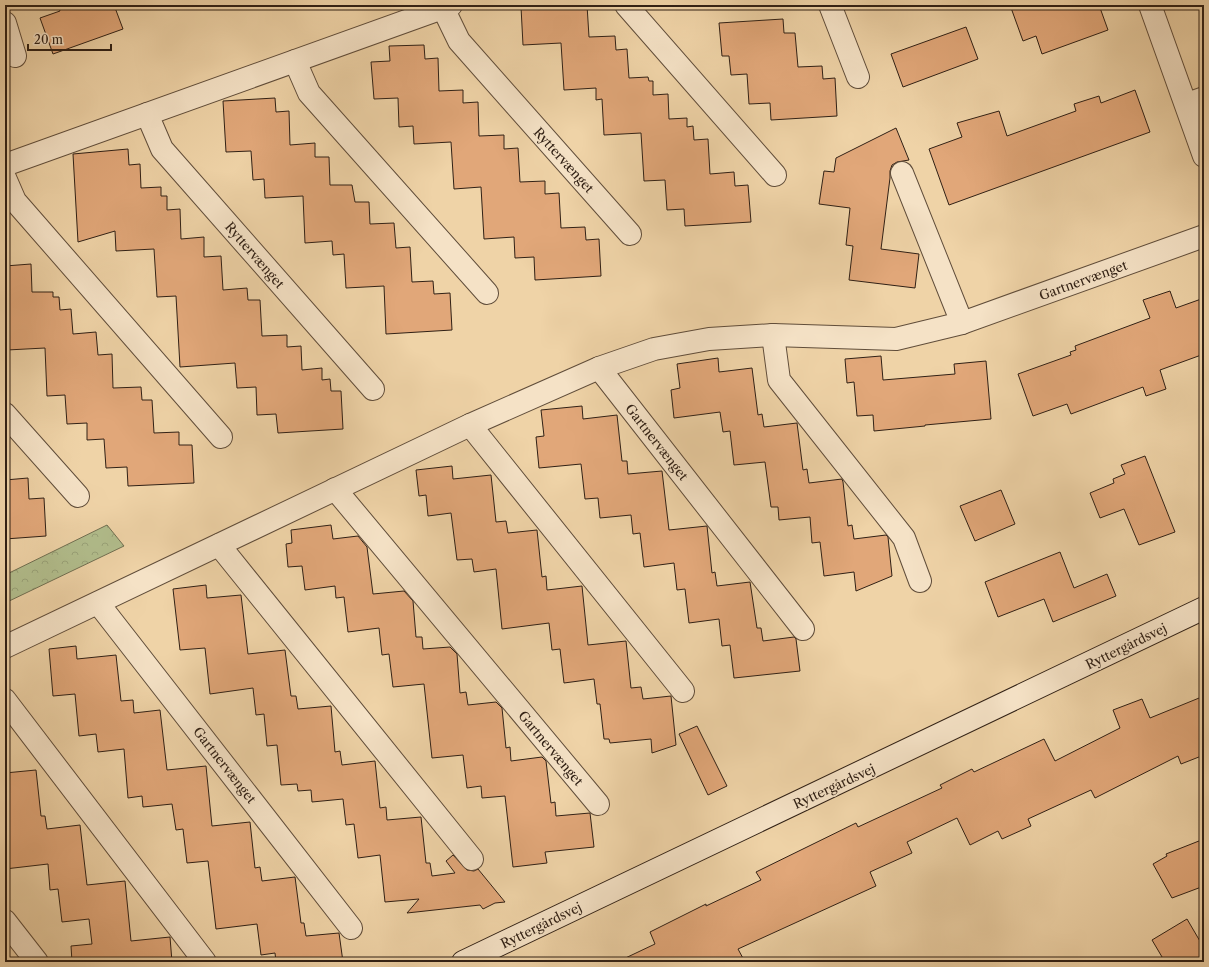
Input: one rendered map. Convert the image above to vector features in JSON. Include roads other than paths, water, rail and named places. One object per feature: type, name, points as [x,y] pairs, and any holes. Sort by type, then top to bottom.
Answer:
[{"type":"street","points":[[626,5],[775,175]]},
{"type":"street","points":[[830,5],[858,76]]},
{"type":"street","points":[[1150,5],[1195,101],[1204,156]]},
{"type":"street","name":"Ryttervænget","points":[[5,165],[447,6],[458,41],[630,234]]},
{"type":"street","points":[[5,23],[15,56]]},
{"type":"street","points":[[295,61],[309,93],[487,293]]},
{"type":"street","name":"Ryttervænget","points":[[147,114],[162,149],[373,389]]},
{"type":"street","points":[[902,173],[962,323]]},
{"type":"street","points":[[5,178],[14,201],[221,436]]},
{"type":"street","name":"Gartnervænget","points":[[5,647],[470,425],[599,368],[654,349],[709,339],[773,335],[896,339],[962,323],[1204,236]]},
{"type":"street","points":[[773,335],[779,380],[904,538],[920,581]]},
{"type":"street","name":"Gartnervænget","points":[[599,368],[803,629]]},
{"type":"street","points":[[5,414],[78,496]]},
{"type":"street","points":[[470,425],[683,691]]},
{"type":"street","name":"Gartnervænget","points":[[335,489],[598,804]]},
{"type":"street","points":[[219,545],[472,859]]},
{"type":"street","name":"Gartnervænget","points":[[98,603],[351,928]]},
{"type":"street","name":"Ryttergårdsvej","points":[[463,962],[1204,608]]},
{"type":"street","points":[[5,700],[205,962]]},
{"type":"street","points":[[5,921],[37,962]]}]
